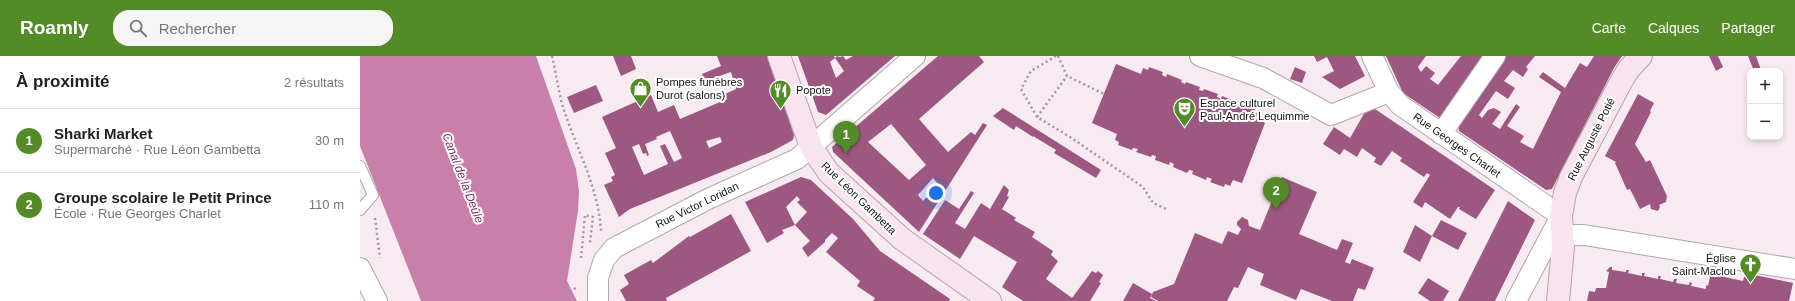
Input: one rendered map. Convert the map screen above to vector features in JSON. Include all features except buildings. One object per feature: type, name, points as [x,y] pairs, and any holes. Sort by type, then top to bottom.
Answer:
[{"type":"street","name":"Rue Léon Gambetta","points":[[779,56],[811,147],[829,173],[890,228],[990,301]]},
{"type":"street","name":"Rue Victor Loridan","points":[[598,301],[588,279],[614,248],[708,199],[792,161],[811,147],[915,56]]},
{"type":"street","points":[[1200,56],[1264,78],[1331,114],[1390,92]]},
{"type":"street","name":"Rue Georges Charlet","points":[[1372,56],[1390,92],[1400,105],[1562,225]]},
{"type":"street","points":[[1441,134],[1495,56]]},
{"type":"street","name":"Rue Auguste Potié","points":[[1558,301],[1562,274],[1562,225],[1565,193],[1571,176],[1622,80],[1640,56]]},
{"type":"street","points":[[1516,301],[1562,225],[1584,235],[1795,270]]},
{"type":"street","points":[[360,268],[377,301]]},
{"type":"lane","points":[[360,166],[373,195],[360,210]]},
{"type":"path","points":[[552,56],[563,106],[582,155],[600,215],[601,235]]},
{"type":"path","points":[[1104,94],[1067,76],[1057,56],[1031,71],[1021,89],[1036,117],[1070,137],[1143,187],[1153,203],[1168,210]]},
{"type":"path","points":[[1036,117],[1067,76]]},
{"type":"path","points":[[373,195],[380,259]]},
{"type":"path","points":[[580,265],[586,215],[593,217]]},
{"type":"path","points":[[552,301],[578,287],[588,279]]},
{"type":"water","name":"Canal de la Deûle","points":[[360,56],[536,56],[576,169],[579,191],[578,211],[567,281],[577,301],[421,301],[360,146]]},
{"type":"place","name":"Pompes funèbres Durot (salons)","points":[[640,108]]},
{"type":"place","name":"Popote","points":[[780,110]]},
{"type":"place","name":"Espace culturel Paul-André Lequimme","points":[[1184,128]]},
{"type":"place","name":"Sharki Market","points":[[846,154]]},
{"type":"place","name":"Groupe scolaire le Petit Prince","points":[[1276,210]]},
{"type":"place","name":"Église Saint-Maclou","points":[[1751,284]]}]
